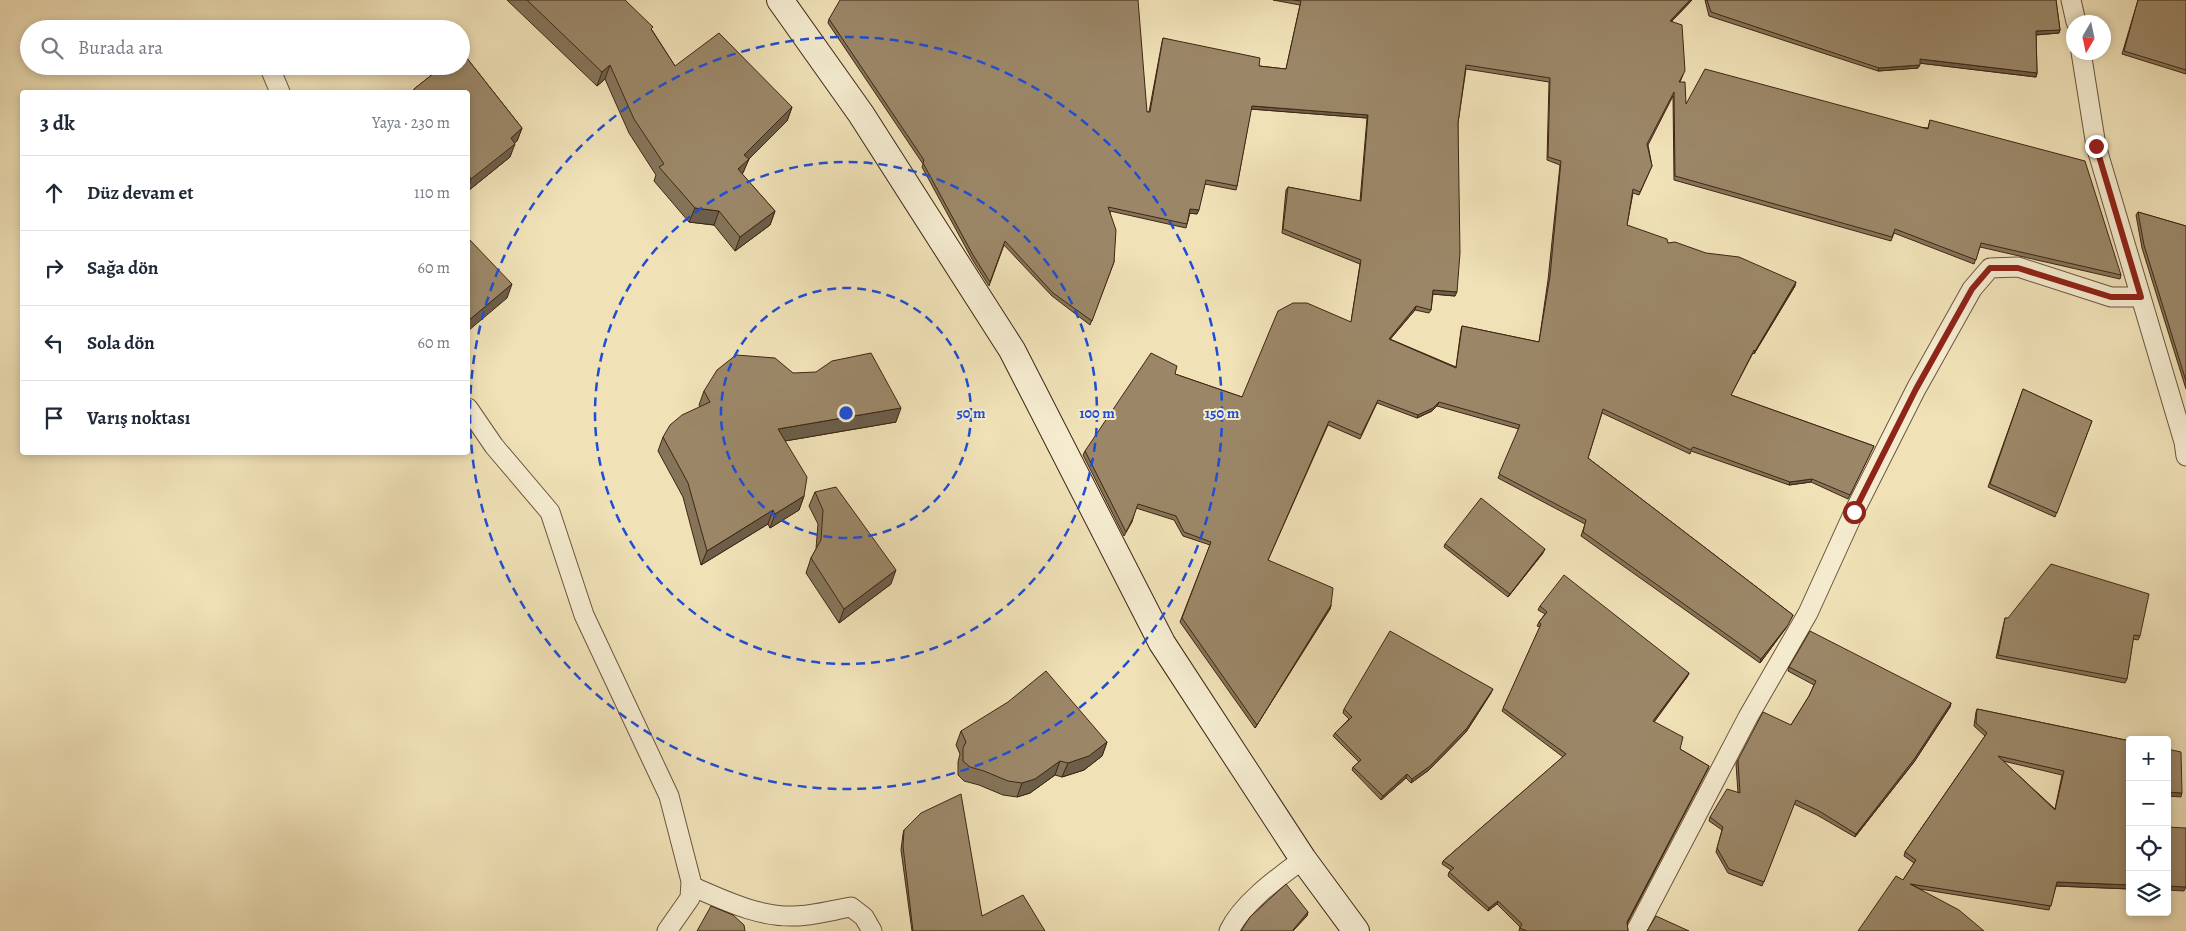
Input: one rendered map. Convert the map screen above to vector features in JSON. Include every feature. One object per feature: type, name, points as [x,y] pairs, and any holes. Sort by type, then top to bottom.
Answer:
[{"type":"street","points":[[780,0],[861,114],[1012,350],[1162,643],[1303,859],[1356,931]]},
{"type":"street","points":[[2072,0],[2075,15]]},
{"type":"street","points":[[2082,60],[2096,146],[2184,442],[2186,456]]},
{"type":"street","points":[[273,75],[279,90]]},
{"type":"street","points":[[1636,931],[1748,716],[1808,613],[1854,512],[1916,389],[1972,289],[1990,268],[2018,268],[2111,297],[2141,297]]},
{"type":"street","points":[[470,411],[494,446],[550,512],[584,615],[669,796],[690,886],[690,898],[667,931]]},
{"type":"street","points":[[1229,931],[1233,922],[1270,882],[1303,859]]},
{"type":"street","points":[[690,886],[745,909],[771,915],[795,916],[852,908],[864,917],[872,931]]},
{"type":"building","points":[[527,0],[625,0],[653,27],[651,29],[675,66],[719,33],[792,107],[744,155],[749,159],[738,169],[775,211],[740,237],[719,211],[695,208],[659,167],[664,164],[634,119],[610,65],[602,72]]},
{"type":"building","points":[[840,0],[1138,0],[1147,112],[1150,112],[1163,38],[1260,58],[1259,66],[1286,69],[1301,1],[1294,0],[1690,0],[1670,21],[1682,25],[1685,71],[1679,82],[1685,82],[1686,104],[1705,69],[1928,129],[1930,120],[2085,161],[2121,275],[1981,243],[1976,260],[1895,229],[1892,237],[1675,176],[1674,92],[1647,144],[1652,166],[1640,192],[1633,189],[1627,225],[1667,239],[1668,243],[1675,242],[1706,253],[1739,257],[1796,282],[1754,350],[1731,395],[1874,446],[1850,495],[1812,479],[1790,482],[1693,447],[1691,450],[1603,409],[1588,458],[1793,615],[1788,625],[1761,659],[1583,532],[1586,520],[1499,474],[1520,425],[1439,402],[1433,408],[1418,415],[1378,400],[1361,435],[1329,421],[1268,560],[1333,588],[1331,605],[1257,725],[1182,618],[1211,542],[1184,532],[1176,516],[1138,504],[1126,532],[1085,451],[1151,353],[1177,366],[1175,374],[1242,397],[1278,311],[1293,303],[1307,303],[1351,322],[1361,260],[1283,229],[1288,187],[1361,201],[1368,115],[1252,106],[1237,186],[1206,180],[1199,210],[1190,209],[1187,224],[1108,207],[1116,230],[1114,262],[1092,321],[1053,293],[1005,241],[990,282],[973,255],[923,163],[924,160],[829,19]],"holes":[[[1466,65],[1550,78],[1548,157],[1561,161],[1550,276],[1539,342],[1462,326],[1456,368],[1389,339],[1416,306],[1431,310],[1433,290],[1457,292],[1460,253],[1458,123]]]},
{"type":"building","points":[[1707,0],[2056,0],[2060,30],[2036,31],[2037,73],[1920,59],[1920,65],[1879,68],[1711,12]]},
{"type":"building","points":[[2138,0],[2186,0],[2186,70],[2124,51]]},
{"type":"building","points":[[470,62],[522,128],[511,138],[515,144],[471,179],[470,90],[414,89],[432,75],[470,75]]},
{"type":"building","points":[[2138,212],[2186,226],[2186,381],[2144,245]]},
{"type":"building","points":[[470,240],[512,284],[470,319]]},
{"type":"building","points":[[871,353],[901,408],[778,429],[807,477],[804,496],[775,514],[773,510],[707,551],[688,483],[663,437],[670,425],[682,415],[710,402],[704,391],[717,370],[736,355],[775,358],[793,373],[816,372],[832,361]]},
{"type":"building","points":[[2023,389],[2092,421],[2057,513],[1990,484]]},
{"type":"building","points":[[836,487],[896,570],[844,609],[811,558],[821,540],[823,510],[815,492]]},
{"type":"building","points":[[1481,498],[1545,549],[1510,594],[1445,544]]},
{"type":"building","points":[[2051,564],[2149,594],[2140,636],[2134,635],[2127,679],[1998,655],[2005,618],[2008,618]]},
{"type":"building","points":[[1564,575],[1689,673],[1653,721],[1683,737],[1680,749],[1709,766],[1627,922],[1628,931],[1527,931],[1520,928],[1522,924],[1498,901],[1489,908],[1449,872],[1454,868],[1443,861],[1566,754],[1503,708],[1541,624],[1539,622],[1547,612],[1540,606]]},
{"type":"building","points":[[1390,631],[1493,689],[1467,728],[1430,766],[1412,779],[1407,774],[1383,796],[1353,767],[1361,760],[1335,733],[1352,717],[1344,709]]},
{"type":"building","points":[[1810,631],[1951,703],[1915,758],[1856,834],[1819,811],[1796,800],[1764,882],[1729,869],[1717,848],[1723,827],[1710,817],[1727,789],[1740,793],[1738,760],[1763,712],[1791,725],[1809,696],[1816,681],[1789,667]]},
{"type":"building","points":[[1046,671],[1107,742],[1089,756],[1068,763],[1060,761],[1035,779],[1022,783],[1008,781],[970,767],[963,761],[963,748],[966,742],[961,731],[1008,702]]},
{"type":"building","points":[[1977,709],[2126,740],[2126,885],[2057,882],[2051,906],[1910,884],[1959,910],[1984,931],[1858,931],[1896,876],[1903,880],[1916,860],[1905,852],[1987,733],[1976,723]],"holes":[[[1998,756],[2064,771],[2055,810]]]},
{"type":"building","points":[[2171,750],[2181,752],[2182,793],[2171,792]]},
{"type":"building","points":[[961,794],[982,916],[1023,895],[1045,931],[913,931],[903,846],[904,830],[921,813]]},
{"type":"building","points":[[2171,827],[2186,828],[2186,887],[2171,886]]},
{"type":"building","points":[[1286,884],[1308,912],[1294,931],[1241,931],[1250,917]]},
{"type":"building","points":[[711,906],[733,915],[744,925],[745,931],[697,931]]},
{"type":"building","points":[[1656,916],[1689,931],[1647,931]]},
{"type":"route","points":[[1854,512],[1916,389],[1972,289],[1990,268],[2018,268],[2111,297],[2141,297],[2096,146]]}]
